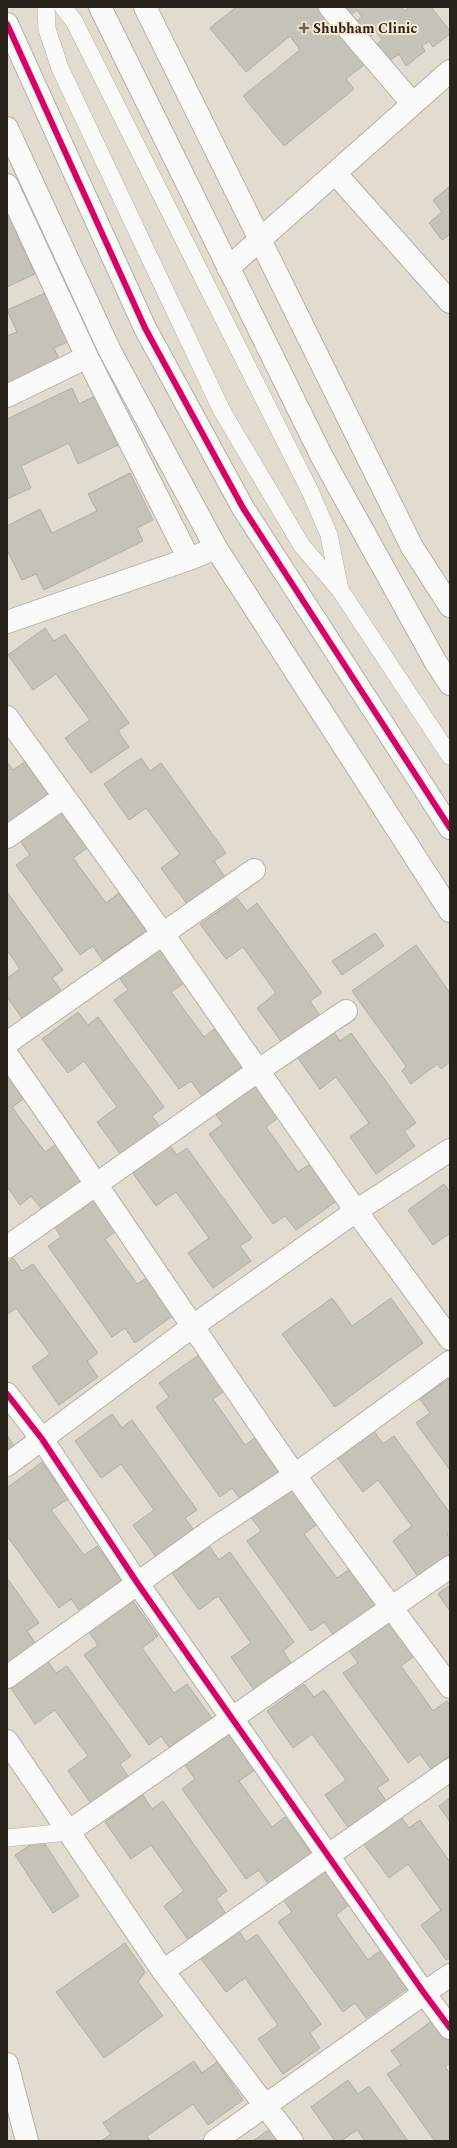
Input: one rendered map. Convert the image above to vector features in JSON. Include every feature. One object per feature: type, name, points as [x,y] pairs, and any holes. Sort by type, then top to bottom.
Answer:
[{"type":"street","points":[[100,7],[322,457],[450,684]]},
{"type":"street","points":[[145,7],[412,547],[450,606]]},
{"type":"street","points":[[330,7],[412,103]]},
{"type":"street","points":[[7,24],[145,328],[239,501],[450,828]]},
{"type":"street","points":[[228,268],[260,241],[412,103],[450,71]]},
{"type":"street","points":[[7,128],[110,351],[216,548],[450,911]]},
{"type":"street","points":[[335,173],[449,298]]},
{"type":"street","points":[[8,190],[87,357],[189,559]]},
{"type":"street","points":[[7,396],[87,357]]},
{"type":"street","points":[[8,618],[189,559],[216,548]]},
{"type":"street","points":[[7,717],[163,934],[356,1211],[450,1339]]},
{"type":"street","points":[[7,837],[64,797]]},
{"type":"street","points":[[7,1043],[254,870]]},
{"type":"street","points":[[7,1247],[259,1070],[346,1011]]},
{"type":"street","points":[[7,1054],[97,1183],[192,1326],[295,1475],[450,1687]]},
{"type":"street","points":[[7,1465],[192,1326],[356,1211],[450,1150]]},
{"type":"street","points":[[7,1677],[209,1532],[295,1475],[450,1362]]},
{"type":"street","points":[[7,1394],[42,1439],[138,1584],[450,2028]]},
{"type":"street","points":[[68,1832],[450,1567]]},
{"type":"street","points":[[7,1741],[163,1971],[292,2141]]},
{"type":"street","points":[[163,1971],[450,1770]]},
{"type":"street","points":[[215,2141],[450,1976]]},
{"type":"street","points":[[7,2064],[27,2141]]},
{"type":"lane","points":[[46,7],[47,29],[60,68],[222,411],[302,546],[340,590],[450,756]]},
{"type":"lane","points":[[63,7],[74,21],[310,491],[329,535],[340,590]]},
{"type":"lane","points":[[7,1838],[68,1832]]},
{"type":"building","points":[[236,7],[318,7],[365,64],[346,79],[354,89],[284,146],[243,96],[300,50],[290,36],[246,72],[210,28]]},
{"type":"building","points":[[343,7],[401,7],[404,11],[410,7],[431,7],[450,31],[450,34],[433,47],[429,41],[422,46],[425,51],[406,66],[399,54],[386,63],[374,47],[382,40],[376,32],[368,38],[355,22],[362,17],[357,10],[350,16]]},
{"type":"building","points":[[449,187],[450,237],[449,235],[442,240],[429,223],[442,212],[433,200]]},
{"type":"building","points":[[7,212],[35,274],[7,287]]},
{"type":"building","points":[[50,291],[72,340],[54,348],[61,364],[7,388],[7,336],[17,332],[7,310]]},
{"type":"building","points":[[72,388],[79,404],[95,396],[118,445],[78,464],[69,443],[21,466],[31,488],[7,499],[7,419]]},
{"type":"building","points":[[130,473],[153,520],[137,528],[143,541],[44,590],[36,574],[22,580],[7,550],[7,526],[40,509],[52,533],[97,511],[88,494]]},
{"type":"building","points":[[45,628],[54,641],[65,634],[129,723],[118,731],[129,747],[91,773],[65,738],[90,720],[56,674],[33,690],[8,655]]},
{"type":"building","points":[[141,758],[150,771],[161,763],[226,853],[214,861],[225,877],[187,904],[161,868],[180,854],[146,808],[129,820],[104,784]]},
{"type":"building","points":[[26,761],[53,798],[11,829],[7,823],[7,762],[13,770]]},
{"type":"building","points":[[64,810],[89,847],[73,858],[106,903],[119,893],[146,931],[103,961],[93,946],[80,955],[16,865],[30,855],[20,841]]},
{"type":"building","points":[[7,892],[63,970],[52,978],[63,993],[24,1021],[7,997],[7,978],[20,969],[7,950]]},
{"type":"building","points":[[237,898],[247,911],[257,903],[322,993],[310,1001],[321,1017],[283,1044],[257,1008],[276,993],[243,947],[226,959],[200,924]]},
{"type":"building","points":[[375,933],[384,946],[342,975],[332,961]]},
{"type":"building","points":[[161,944],[187,981],[171,992],[204,1037],[217,1027],[244,1065],[202,1096],[191,1081],[179,1089],[114,1000],[128,990],[118,976]]},
{"type":"building","points":[[416,945],[450,993],[450,1062],[441,1069],[437,1064],[411,1084],[402,1071],[406,1066],[352,991]]},
{"type":"building","points":[[78,1012],[88,1025],[98,1017],[164,1107],[152,1116],[163,1131],[124,1159],[97,1122],[117,1107],[84,1061],[68,1073],[42,1039]]},
{"type":"building","points":[[331,1028],[340,1041],[351,1033],[416,1123],[404,1131],[415,1146],[376,1174],[350,1137],[369,1123],[336,1077],[320,1089],[295,1054]]},
{"type":"building","points":[[7,1066],[28,1096],[12,1107],[45,1152],[58,1143],[85,1181],[43,1211],[31,1196],[20,1205],[7,1187]]},
{"type":"building","points":[[256,1079],[282,1115],[266,1127],[298,1172],[312,1163],[338,1200],[296,1230],[285,1216],[273,1224],[209,1134],[223,1124],[213,1111]]},
{"type":"building","points":[[167,1142],[177,1155],[187,1148],[252,1238],[240,1246],[251,1261],[213,1288],[188,1253],[209,1238],[176,1192],[156,1206],[130,1169]]},
{"type":"building","points":[[444,1184],[450,1192],[450,1235],[449,1234],[433,1245],[408,1210]]},
{"type":"building","points":[[95,1191],[121,1228],[105,1239],[137,1284],[151,1275],[178,1312],[135,1343],[125,1328],[112,1337],[48,1246],[61,1237],[52,1223]]},
{"type":"building","points":[[13,1258],[22,1271],[33,1264],[98,1353],[87,1361],[98,1377],[59,1405],[32,1367],[50,1354],[16,1308],[7,1315],[7,1263]]},
{"type":"building","points":[[332,1298],[352,1326],[391,1298],[423,1343],[335,1407],[282,1334]]},
{"type":"building","points":[[203,1352],[229,1388],[213,1399],[245,1445],[259,1435],[286,1472],[243,1503],[232,1488],[220,1497],[156,1407],[169,1397],[159,1383]]},
{"type":"building","points":[[450,1378],[450,1470],[416,1423],[430,1413],[420,1399]]},
{"type":"building","points":[[112,1414],[122,1428],[132,1420],[197,1510],[185,1518],[196,1533],[158,1560],[133,1525],[154,1510],[121,1464],[101,1478],[75,1441]]},
{"type":"building","points":[[374,1431],[383,1444],[394,1436],[450,1513],[450,1532],[447,1534],[450,1538],[450,1556],[419,1578],[393,1541],[412,1526],[378,1480],[363,1492],[337,1457]]},
{"type":"building","points":[[7,1435],[14,1446],[7,1451]]},
{"type":"building","points":[[42,1462],[68,1499],[51,1510],[84,1555],[97,1546],[124,1584],[82,1614],[71,1599],[59,1608],[7,1536],[7,1488]]},
{"type":"building","points":[[295,1486],[320,1522],[304,1534],[337,1578],[350,1569],[377,1607],[335,1637],[324,1622],[311,1631],[247,1541],[261,1531],[251,1517]]},
{"type":"building","points":[[210,1547],[219,1560],[230,1552],[294,1642],[283,1651],[293,1666],[256,1693],[231,1657],[251,1643],[218,1596],[199,1610],[172,1573]]},
{"type":"building","points":[[7,1578],[39,1623],[27,1631],[38,1647],[7,1668]]},
{"type":"building","points":[[450,1585],[450,1611],[438,1594]]},
{"type":"building","points":[[132,1600],[158,1636],[142,1648],[174,1693],[187,1684],[214,1721],[172,1751],[161,1736],[149,1745],[84,1655],[98,1645],[88,1631]]},
{"type":"building","points":[[391,1618],[417,1654],[401,1666],[433,1711],[447,1701],[450,1706],[450,1756],[431,1769],[420,1754],[408,1763],[343,1673],[358,1663],[348,1649]]},
{"type":"building","points":[[47,1660],[56,1673],[67,1666],[131,1756],[120,1764],[130,1779],[93,1806],[68,1771],[88,1756],[55,1710],[35,1724],[10,1687]]},
{"type":"building","points":[[304,1684],[314,1697],[324,1690],[389,1780],[377,1788],[388,1803],[350,1830],[325,1795],[346,1780],[312,1734],[293,1748],[267,1711]]},
{"type":"building","points":[[229,1734],[255,1770],[239,1781],[272,1827],[285,1817],[312,1855],[269,1885],[259,1870],[246,1879],[182,1789],[195,1779],[185,1765]]},
{"type":"building","points":[[143,1795],[152,1809],[163,1801],[227,1891],[216,1899],[226,1914],[189,1941],[164,1906],[184,1891],[151,1845],[131,1859],[105,1822]]},
{"type":"building","points":[[450,1798],[450,1822],[439,1806]]},
{"type":"building","points":[[400,1815],[409,1828],[420,1820],[450,1862],[450,1958],[446,1960],[421,1925],[441,1910],[408,1864],[389,1878],[362,1842]]},
{"type":"building","points":[[41,1838],[79,1896],[53,1913],[15,1855]]},
{"type":"building","points":[[326,1867],[351,1903],[336,1915],[368,1960],[381,1950],[408,1988],[366,2018],[355,2003],[343,2012],[278,1922],[292,1912],[282,1898]]},
{"type":"building","points":[[237,1928],[246,1942],[257,1934],[321,2024],[310,2033],[320,2048],[283,2074],[258,2039],[278,2025],[245,1978],[226,1992],[199,1956]]},
{"type":"building","points":[[125,1943],[145,1972],[138,1982],[163,2016],[104,2058],[56,1992]]},
{"type":"building","points":[[434,2019],[450,2041],[450,2063],[445,2067],[450,2074],[450,2141],[435,2141],[387,2074],[401,2065],[391,2051]]},
{"type":"building","points":[[194,2061],[202,2073],[217,2062],[243,2100],[208,2125],[193,2104],[147,2136],[150,2141],[101,2141],[111,2134],[103,2123]]},
{"type":"building","points":[[348,2080],[358,2094],[369,2086],[408,2141],[365,2141],[357,2130],[341,2141],[335,2141],[311,2107]]},
{"type":"building","points":[[271,2128],[281,2141],[253,2141]]},
{"type":"cycle path","points":[[7,24],[145,328],[243,508],[450,828]]},
{"type":"cycle path","points":[[7,1394],[42,1439],[138,1584],[450,2028]]},
{"type":"place","name":"Shubham Clinic","points":[[304,28]]}]
